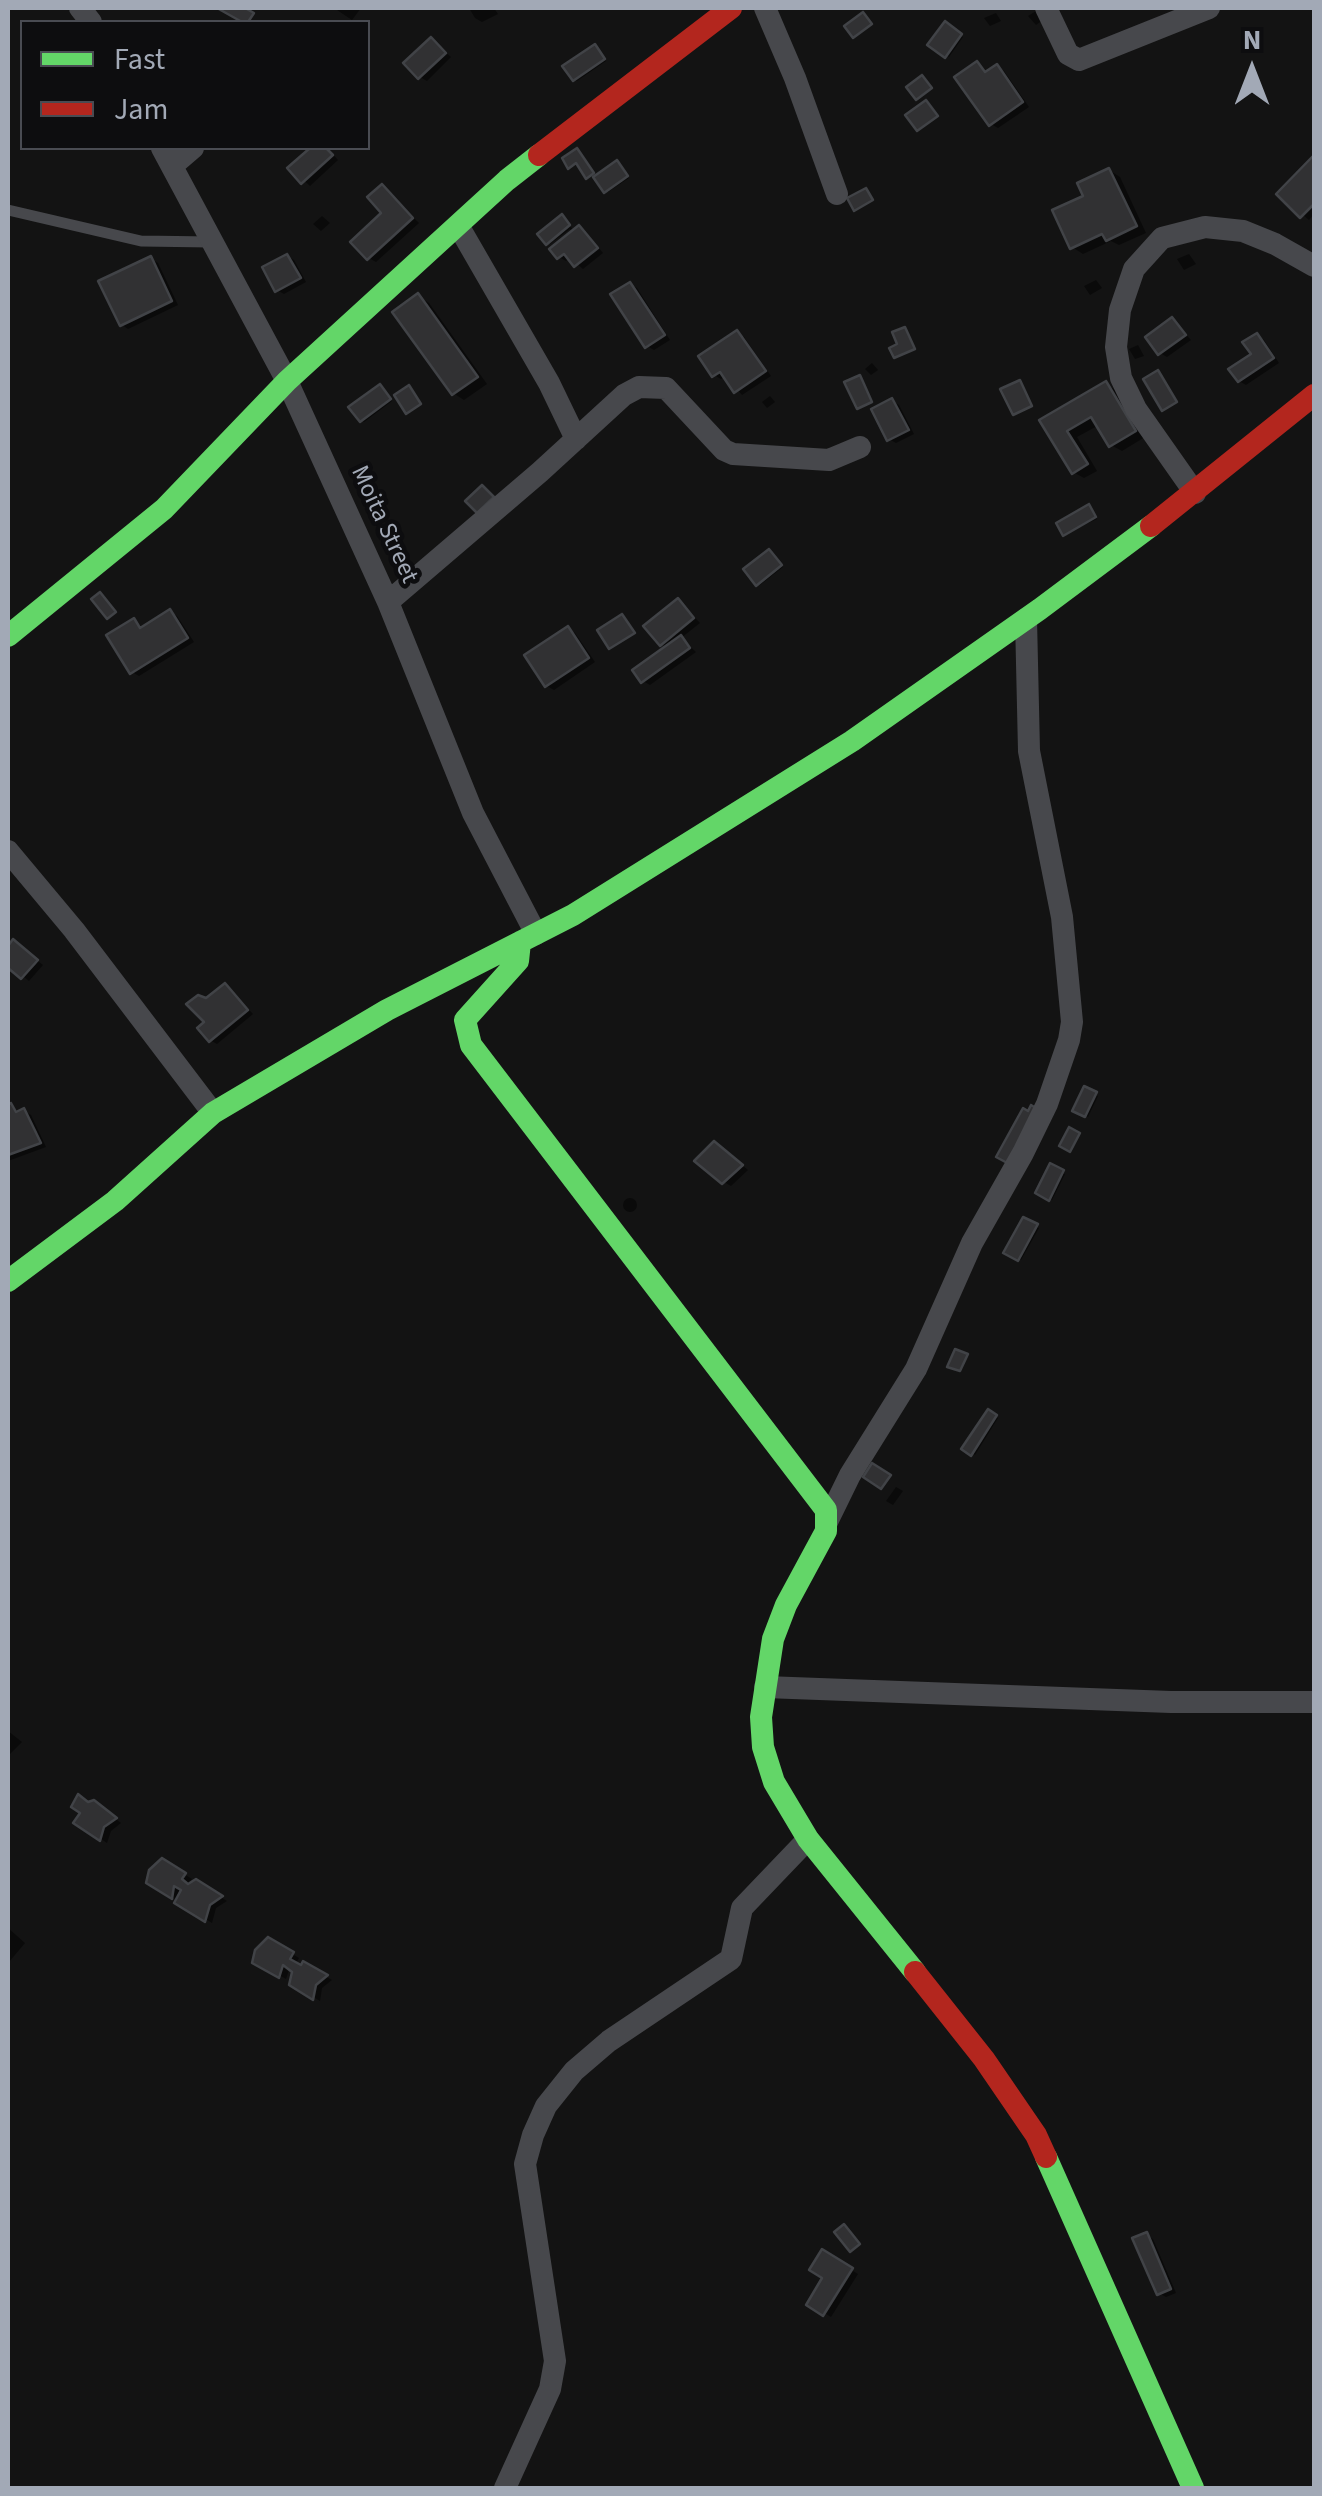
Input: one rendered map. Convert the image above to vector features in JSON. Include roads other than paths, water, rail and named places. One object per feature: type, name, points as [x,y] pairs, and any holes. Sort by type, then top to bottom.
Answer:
[{"type":"street","points":[[8,636],[164,509],[287,381],[507,180],[732,8]]},
{"type":"street","points":[[765,8],[795,78],[836,194]]},
{"type":"street","points":[[1046,8],[1068,54],[1079,60],[1210,8]]},
{"type":"street","name":"Moita Street","points":[[167,157],[287,381],[388,602],[473,814],[528,938]]},
{"type":"street","points":[[458,227],[549,383],[576,438]]},
{"type":"street","points":[[1196,493],[1136,409],[1121,378],[1116,347],[1118,329],[1134,268],[1162,238],[1204,227],[1243,231],[1314,266]]},
{"type":"street","points":[[388,602],[624,395],[639,387],[659,385],[684,403],[724,450],[732,454],[829,460],[860,447]]},
{"type":"street","points":[[8,1281],[115,1201],[213,1113],[386,1010],[573,915],[852,741],[1196,493],[1314,395]]},
{"type":"street","points":[[1026,619],[1029,751],[1062,917],[1072,1022],[1069,1040],[1047,1104],[972,1244],[916,1369],[850,1475],[786,1605],[773,1640],[761,1717],[763,1747],[774,1782],[808,1839],[984,2059],[1036,2135],[1192,2488]]},
{"type":"street","points":[[8,852],[74,930],[213,1113]]},
{"type":"street","points":[[528,938],[518,961],[465,1020],[471,1045],[826,1510],[828,1522]]},
{"type":"street","points":[[766,1687],[1171,1702],[1314,1702]]},
{"type":"street","points":[[506,2488],[550,2389],[555,2361],[525,2164],[546,2106],[574,2071],[610,2042],[731,1959],[742,1908],[808,1839]]},
{"type":"lane","points":[[8,210],[141,241],[211,242]]}]
